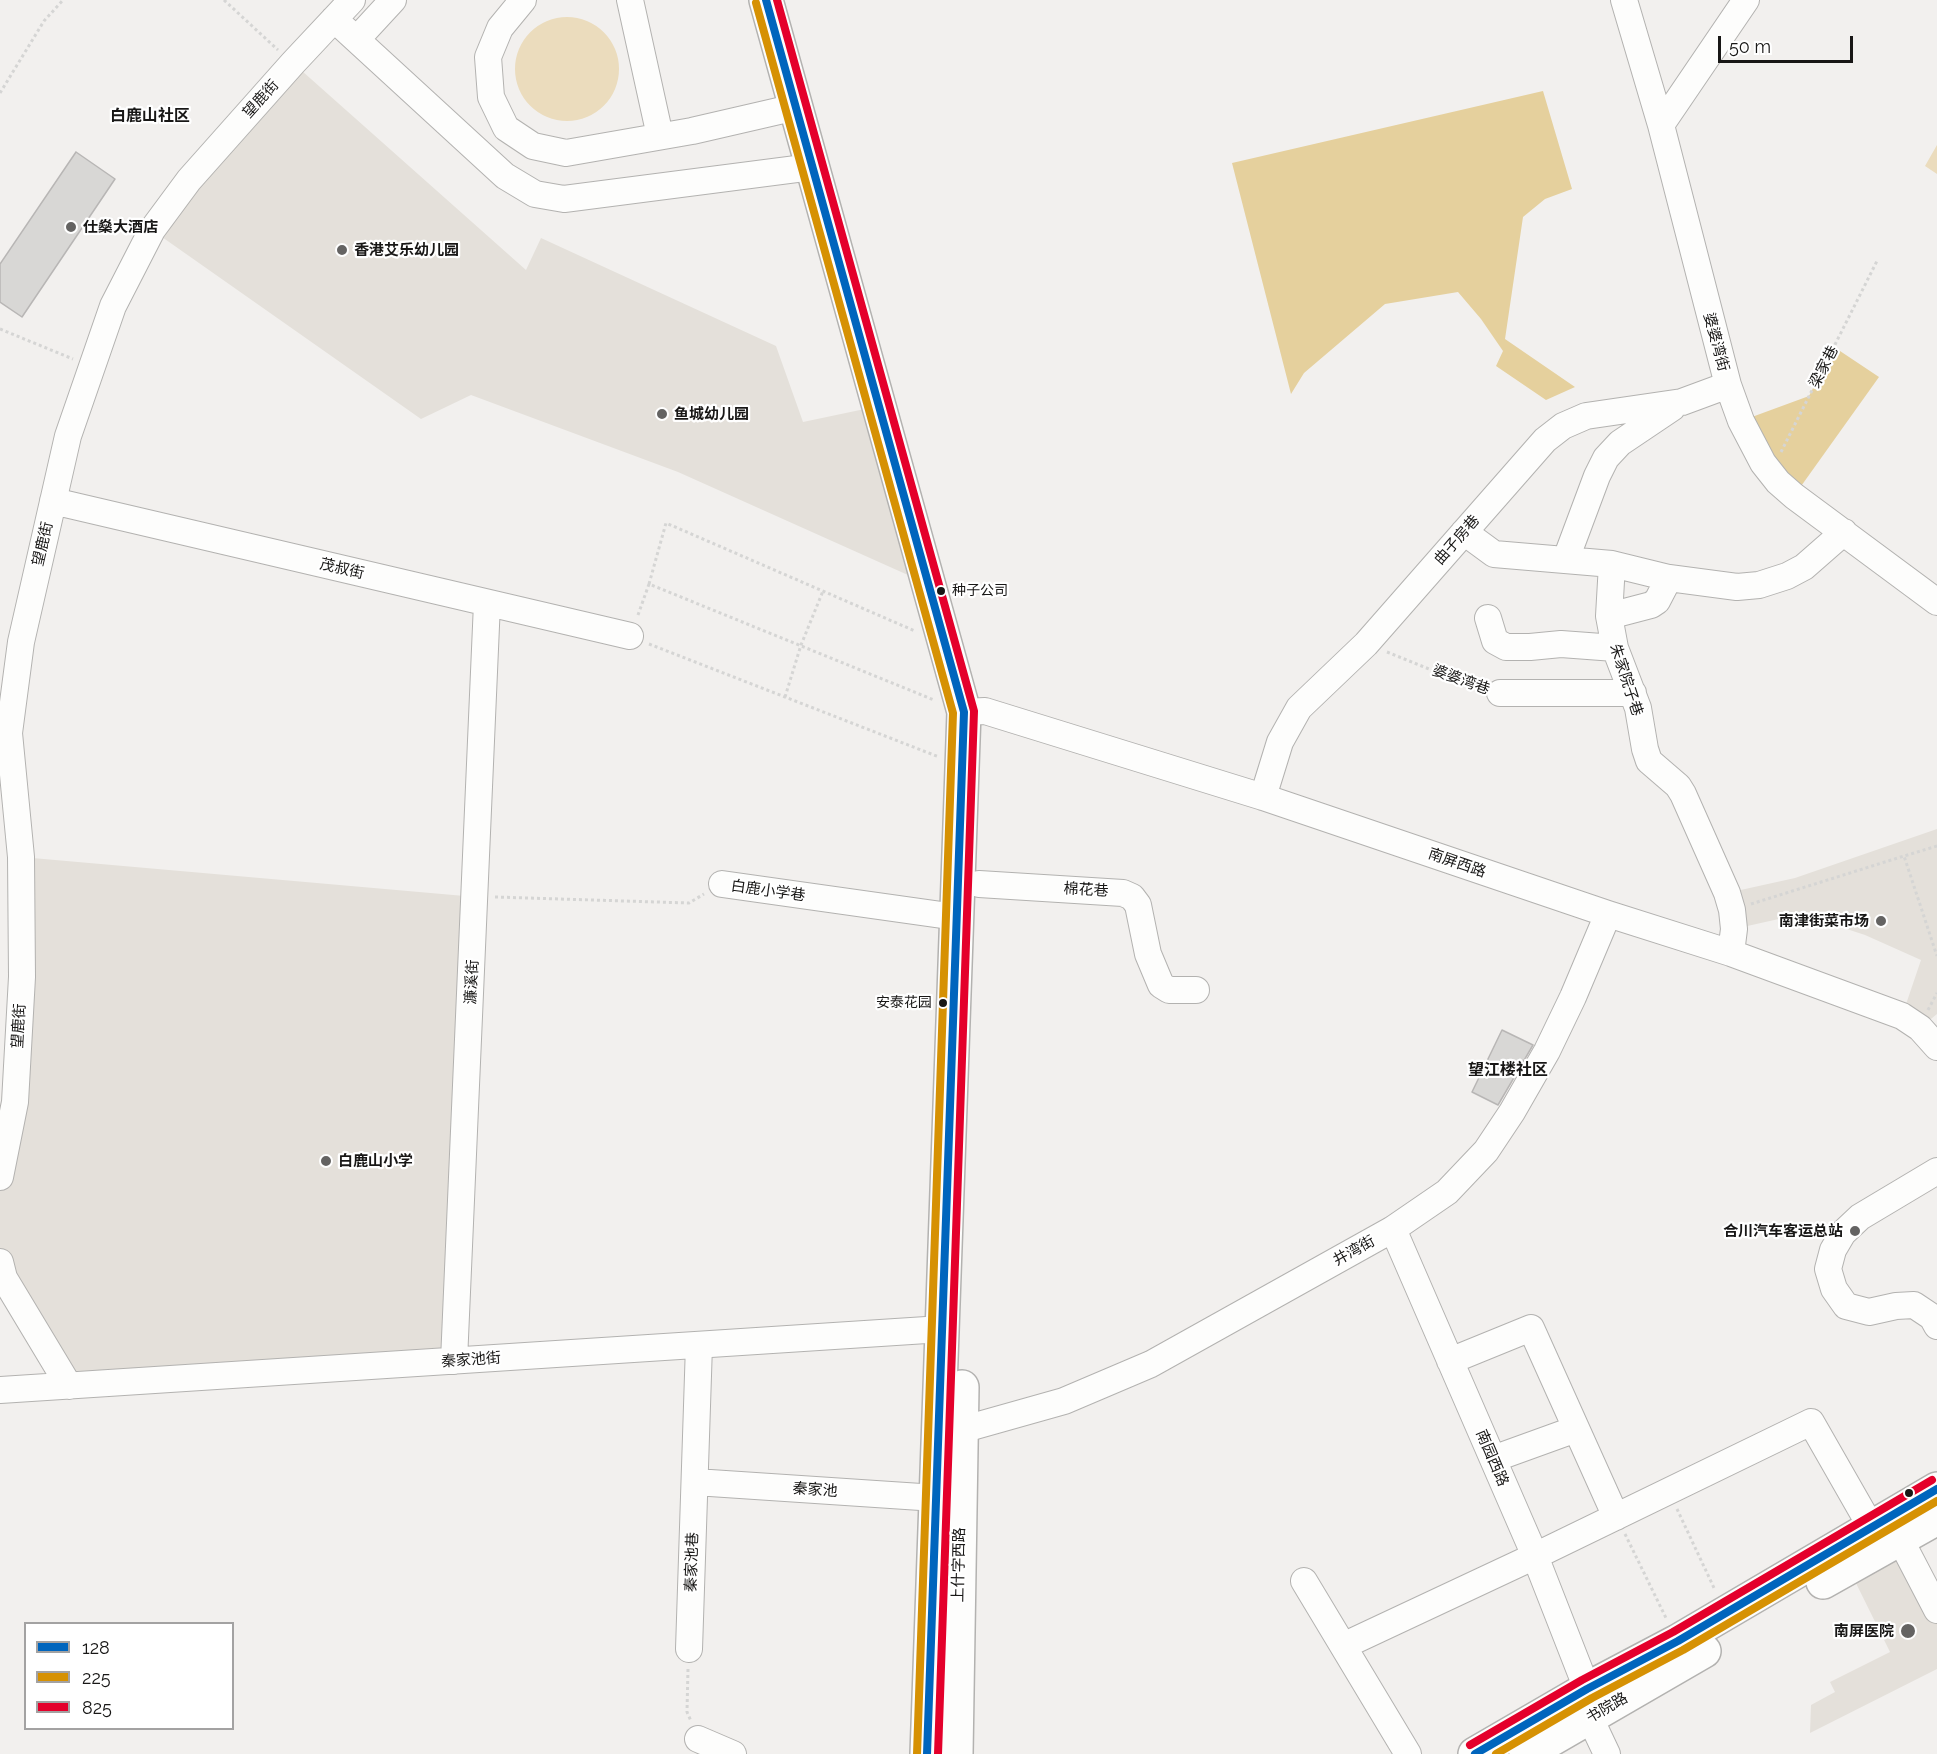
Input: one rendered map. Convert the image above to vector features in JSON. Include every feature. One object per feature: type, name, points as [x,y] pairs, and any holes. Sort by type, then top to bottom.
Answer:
[{"type":"main road","name":"上什字西路","points":[[766,0],[945,644],[974,712],[962,766],[927,1754]]},
{"type":"main road","name":"上什字西路","points":[[787,0],[974,712],[979,884],[963,1319],[956,1754]]},
{"type":"main road","name":"书院路","points":[[1476,1754],[1588,1704],[1885,1533],[1937,1489]]},
{"type":"main road","name":"书院路","points":[[1526,1754],[1588,1704],[1678,1641],[1725,1613],[1885,1533],[1937,1518]]},
{"type":"street","name":"望鹿街","points":[[0,1177],[15,1102],[22,977],[21,857],[6,703],[68,436],[113,306],[152,230],[189,180],[292,63],[352,0]]},
{"type":"street","points":[[357,39],[393,0]]},
{"type":"street","points":[[523,0],[500,28],[488,57],[491,97],[506,128],[533,146],[566,153],[796,107]]},
{"type":"street","points":[[630,0],[660,136]]},
{"type":"street","name":"婆婆湾街","points":[[1624,0],[1661,125],[1728,385],[1741,420],[1763,463],[1778,482],[1794,496],[1937,602]]},
{"type":"street","points":[[1661,125],[1746,0]]},
{"type":"street","points":[[334,19],[505,176],[535,194],[564,199],[812,167]]},
{"type":"street","name":"曲子房巷","points":[[1263,797],[1280,741],[1299,708],[1366,644],[1545,440],[1563,426],[1586,416],[1682,402],[1728,385]]},
{"type":"street","points":[[1566,559],[1606,458],[1637,430],[1682,402]]},
{"type":"street","name":"茂叔街","points":[[53,501],[630,636]]},
{"type":"street","points":[[1464,532],[1494,554],[1612,564],[1669,578],[1725,586],[1759,585],[1787,576],[1804,567],[1844,532]]},
{"type":"street","name":"朱家院子巷","points":[[1612,564],[1609,615],[1615,648],[1638,708],[1645,749],[1649,761],[1678,786],[1683,794],[1727,893],[1734,929],[1731,953]]},
{"type":"street","points":[[1609,615],[1651,605],[1664,591],[1669,578]]},
{"type":"street","name":"濂溪街","points":[[454,1361],[487,603]]},
{"type":"street","points":[[1488,618],[1495,641],[1506,647],[1561,644],[1615,648]]},
{"type":"street","name":"婆婆湾巷","points":[[1500,693],[1633,693]]},
{"type":"street","name":"南屏西路","points":[[974,712],[1263,797],[1608,914],[1731,953],[1902,1016],[1920,1028],[1937,1047]]},
{"type":"street","name":"白鹿小学巷","points":[[722,884],[956,917]]},
{"type":"street","name":"棉花巷","points":[[979,884],[1123,893],[1132,897],[1138,905],[1148,954],[1161,986],[1169,990],[1196,990]]},
{"type":"street","name":"井湾街","points":[[961,1430],[1064,1401],[1151,1364],[1393,1229],[1447,1192],[1486,1151],[1512,1112],[1547,1051],[1608,914]]},
{"type":"street","points":[[1937,1171],[1860,1217],[1843,1233],[1833,1250],[1828,1269],[1834,1289],[1846,1306],[1869,1312],[1914,1305],[1932,1317],[1937,1326]]},
{"type":"street","name":"南园西路","points":[[1393,1229],[1535,1556],[1607,1754]]},
{"type":"street","points":[[0,1262],[4,1278],[69,1386]]},
{"type":"street","points":[[1450,1361],[1531,1328],[1616,1517]]},
{"type":"street","name":"秦家池街","points":[[0,1390],[942,1329]]},
{"type":"street","name":"秦家池巷","points":[[689,1649],[699,1345]]},
{"type":"street","points":[[1343,1646],[1811,1422],[1937,1610]]},
{"type":"street","points":[[1493,1459],[1576,1428]]},
{"type":"street","name":"秦家池","points":[[695,1482],[936,1498]]},
{"type":"street","points":[[1304,1581],[1408,1754]]},
{"type":"street","points":[[698,1739],[733,1754]]},
{"type":"path","points":[[0,93],[44,21],[63,0]]},
{"type":"path","points":[[224,0],[292,63]]},
{"type":"path","name":"梁家巷","points":[[1771,473],[1877,261]]},
{"type":"path","points":[[0,329],[91,367]]},
{"type":"path","points":[[945,644],[666,524],[649,584],[630,636],[962,766]]},
{"type":"path","points":[[649,584],[974,712]]},
{"type":"path","points":[[785,697],[801,645],[823,591]]},
{"type":"path","name":"婆婆湾巷","points":[[1366,644],[1486,692],[1500,693]]},
{"type":"path","points":[[1732,910],[1937,846]]},
{"type":"path","points":[[1904,856],[1937,956]]},
{"type":"path","name":"白鹿小学巷","points":[[476,897],[689,903],[722,884]]},
{"type":"path","points":[[1669,1491],[1725,1613]]},
{"type":"path","points":[[1616,1517],[1678,1641]]},
{"type":"path","points":[[689,1649],[687,1712],[698,1739]]},
{"type":"shaded area","points":[[567,17],[587,21],[596,26],[610,40],[615,49],[619,69],[615,89],[610,98],[596,112],[587,117],[567,121],[547,117],[538,112],[524,98],[519,89],[515,69],[519,49],[524,40],[538,26],[547,21]]},
{"type":"shaded area","points":[[293,63],[526,270],[541,238],[776,346],[803,422],[879,406],[928,584],[678,472],[471,395],[421,419],[152,230]]},
{"type":"shaded area","points":[[1543,91],[1572,189],[1545,199],[1523,217],[1505,339],[1575,387],[1546,400],[1496,366],[1503,351],[1481,319],[1458,292],[1385,304],[1304,373],[1291,394],[1232,163]]},
{"type":"shaded area","points":[[1937,145],[1937,174],[1925,166]]},
{"type":"shaded area","points":[[1834,347],[1879,377],[1794,496],[1741,421],[1809,396]]},
{"type":"shaded area","name":"南津街菜市场","points":[[1937,829],[1937,1014],[1920,1028],[1902,1016],[1921,960],[1865,935],[1801,914],[1734,929],[1727,893],[1795,878]]},
{"type":"shaded area","name":"白鹿山小学","points":[[21,857],[476,897],[454,1361],[69,1386],[0,1262],[0,1177]]},
{"type":"shaded area","name":"南屏医院","points":[[1900,1539],[1937,1610],[1937,1669],[1810,1733],[1811,1705],[1835,1692],[1830,1682],[1890,1652],[1848,1567]]},
{"type":"building","points":[[76,152],[115,179],[22,317],[0,302],[0,264]]},
{"type":"building","points":[[1502,1030],[1533,1045],[1498,1105],[1472,1092]]},
{"type":"transit line","name":"128","points":[[766,0],[964,712],[927,1754]]},
{"type":"transit line","name":"825","points":[[777,0],[974,711],[938,1754]]},
{"type":"transit line","name":"225","points":[[756,3],[953,713],[917,1754]]},
{"type":"transit line","name":"825","points":[[1470,1745],[1582,1680],[1673,1632],[1932,1480]]},
{"type":"transit line","name":"128","points":[[1475,1754],[1587,1689],[1678,1641],[1937,1489]]},
{"type":"transit line","name":"225","points":[[1496,1754],[1592,1698],[1683,1650],[1937,1501]]},
{"type":"place","name":"仕燊大酒店","points":[[71,227]]},
{"type":"place","name":"香港艾乐幼儿园","points":[[342,250]]},
{"type":"place","name":"鱼城幼儿园","points":[[662,414]]},
{"type":"place","name":"种子公司","points":[[941,591]]},
{"type":"place","name":"南津街菜市场","points":[[1881,921]]},
{"type":"place","name":"安泰花园","points":[[943,1003]]},
{"type":"place","name":"白鹿山小学","points":[[326,1161]]},
{"type":"place","name":"合川汽车客运总站","points":[[1855,1231]]},
{"type":"place","name":"南屏医院","points":[[1908,1631]]},
{"type":"district","name":"白鹿山社区","points":[[150,116]]},
{"type":"district","name":"望江楼社区","points":[[1508,1070]]}]
